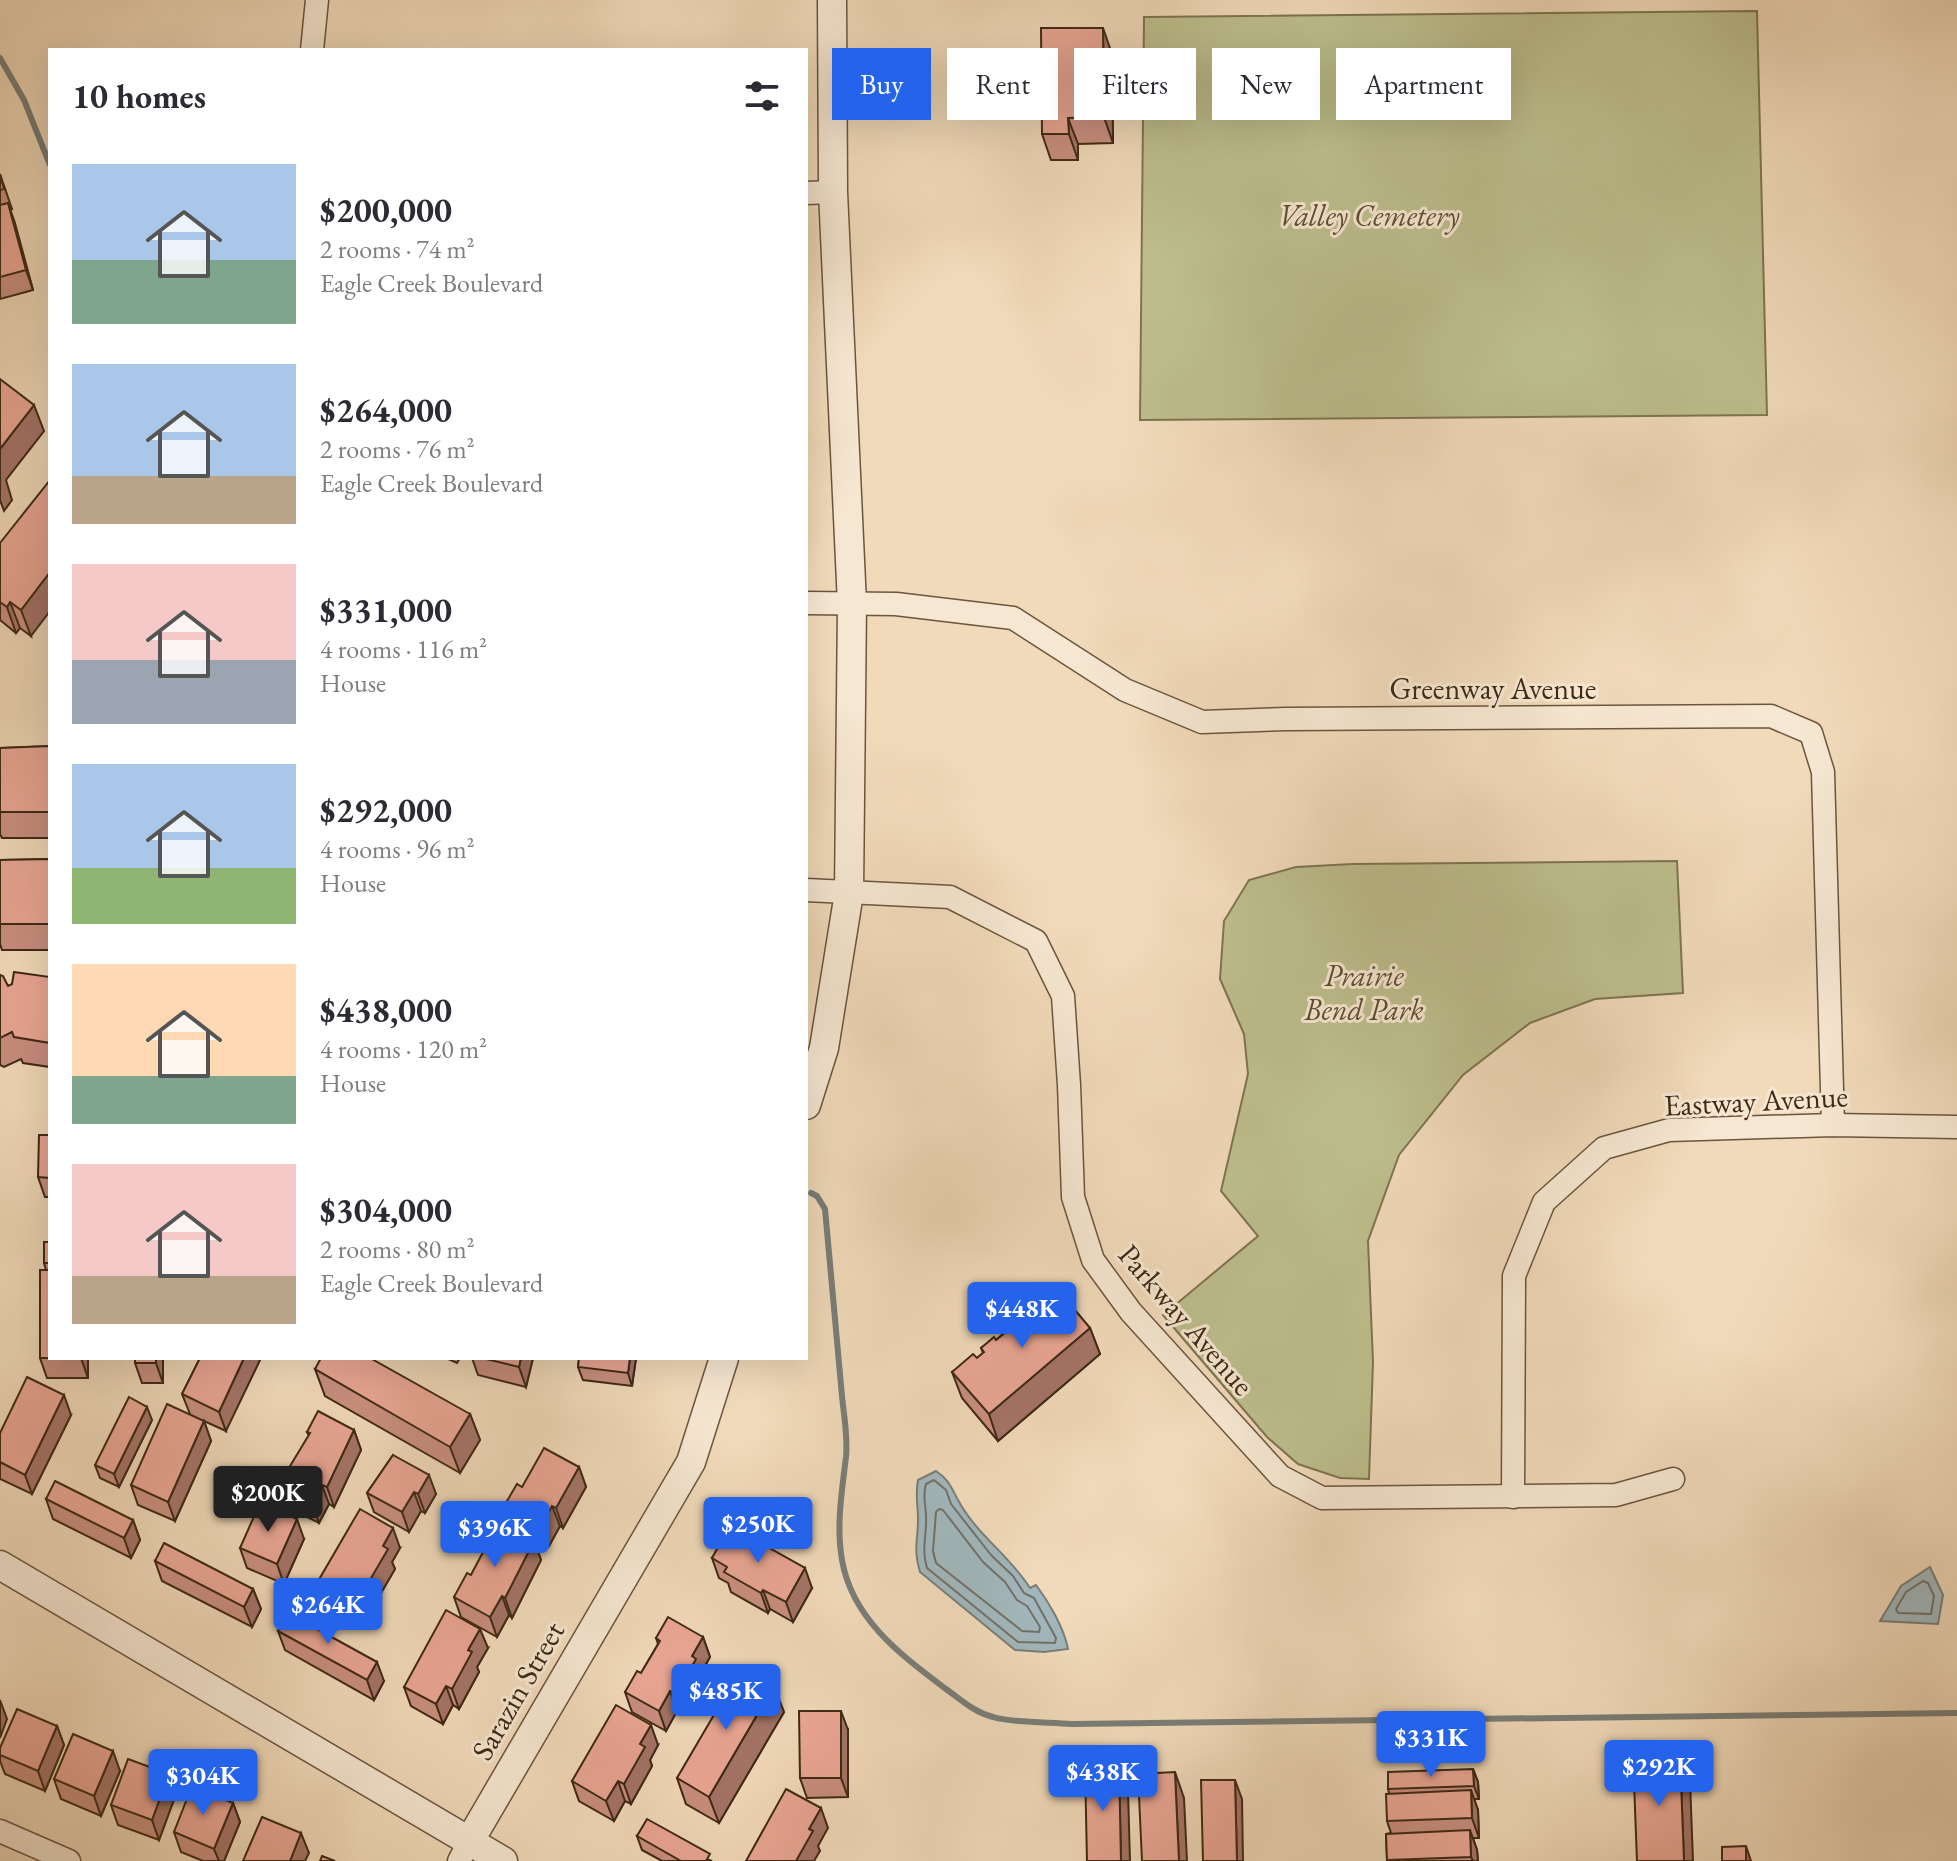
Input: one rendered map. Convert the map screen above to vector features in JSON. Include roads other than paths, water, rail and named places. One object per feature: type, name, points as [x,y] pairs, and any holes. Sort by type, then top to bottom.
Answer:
[{"type":"street","points":[[312,48],[317,0]]},
{"type":"street","points":[[808,1099],[824,1048],[849,893],[852,604],[820,193],[832,0]]},
{"type":"street","name":"Greenway Avenue","points":[[808,603],[896,604],[1013,618],[1125,690],[1202,722],[1771,716],[1811,733],[1823,772],[1833,1125]]},
{"type":"street","name":"Parkway Avenue","points":[[808,890],[950,897],[1036,941],[1063,996],[1073,1197],[1093,1260],[1131,1312],[1280,1476],[1322,1498],[1616,1495],[1673,1479]]},
{"type":"street","name":"Eastway Avenue","points":[[1513,1497],[1514,1276],[1544,1202],[1604,1148],[1669,1130],[1833,1125],[1957,1127]]},
{"type":"street","name":"Sarazin Street","points":[[464,1851],[691,1462],[723,1360]]},
{"type":"street","points":[[0,1565],[464,1851],[503,1861]]},
{"type":"street","points":[[0,1831],[69,1861]]},
{"type":"water","points":[[936,1471],[949,1484],[974,1524],[1030,1588],[1036,1585],[1055,1616],[1068,1649],[1044,1652],[1015,1650],[920,1572],[916,1551],[917,1485],[918,1480]]},
{"type":"water","points":[[1930,1567],[1943,1595],[1938,1624],[1880,1621],[1901,1586]]},
{"type":"waterway","points":[[0,58],[24,100],[48,160]]},
{"type":"waterway","points":[[811,1193],[817,1196],[825,1209],[846,1426],[840,1534],[847,1581],[867,1618],[896,1649],[980,1712],[1010,1720],[1072,1724],[1957,1713]]},
{"type":"park label","name":"Valley Cemetery","points":[[1369,216]]},
{"type":"park label","name":"Prairie Bend Park","points":[[1364,993]]}]
